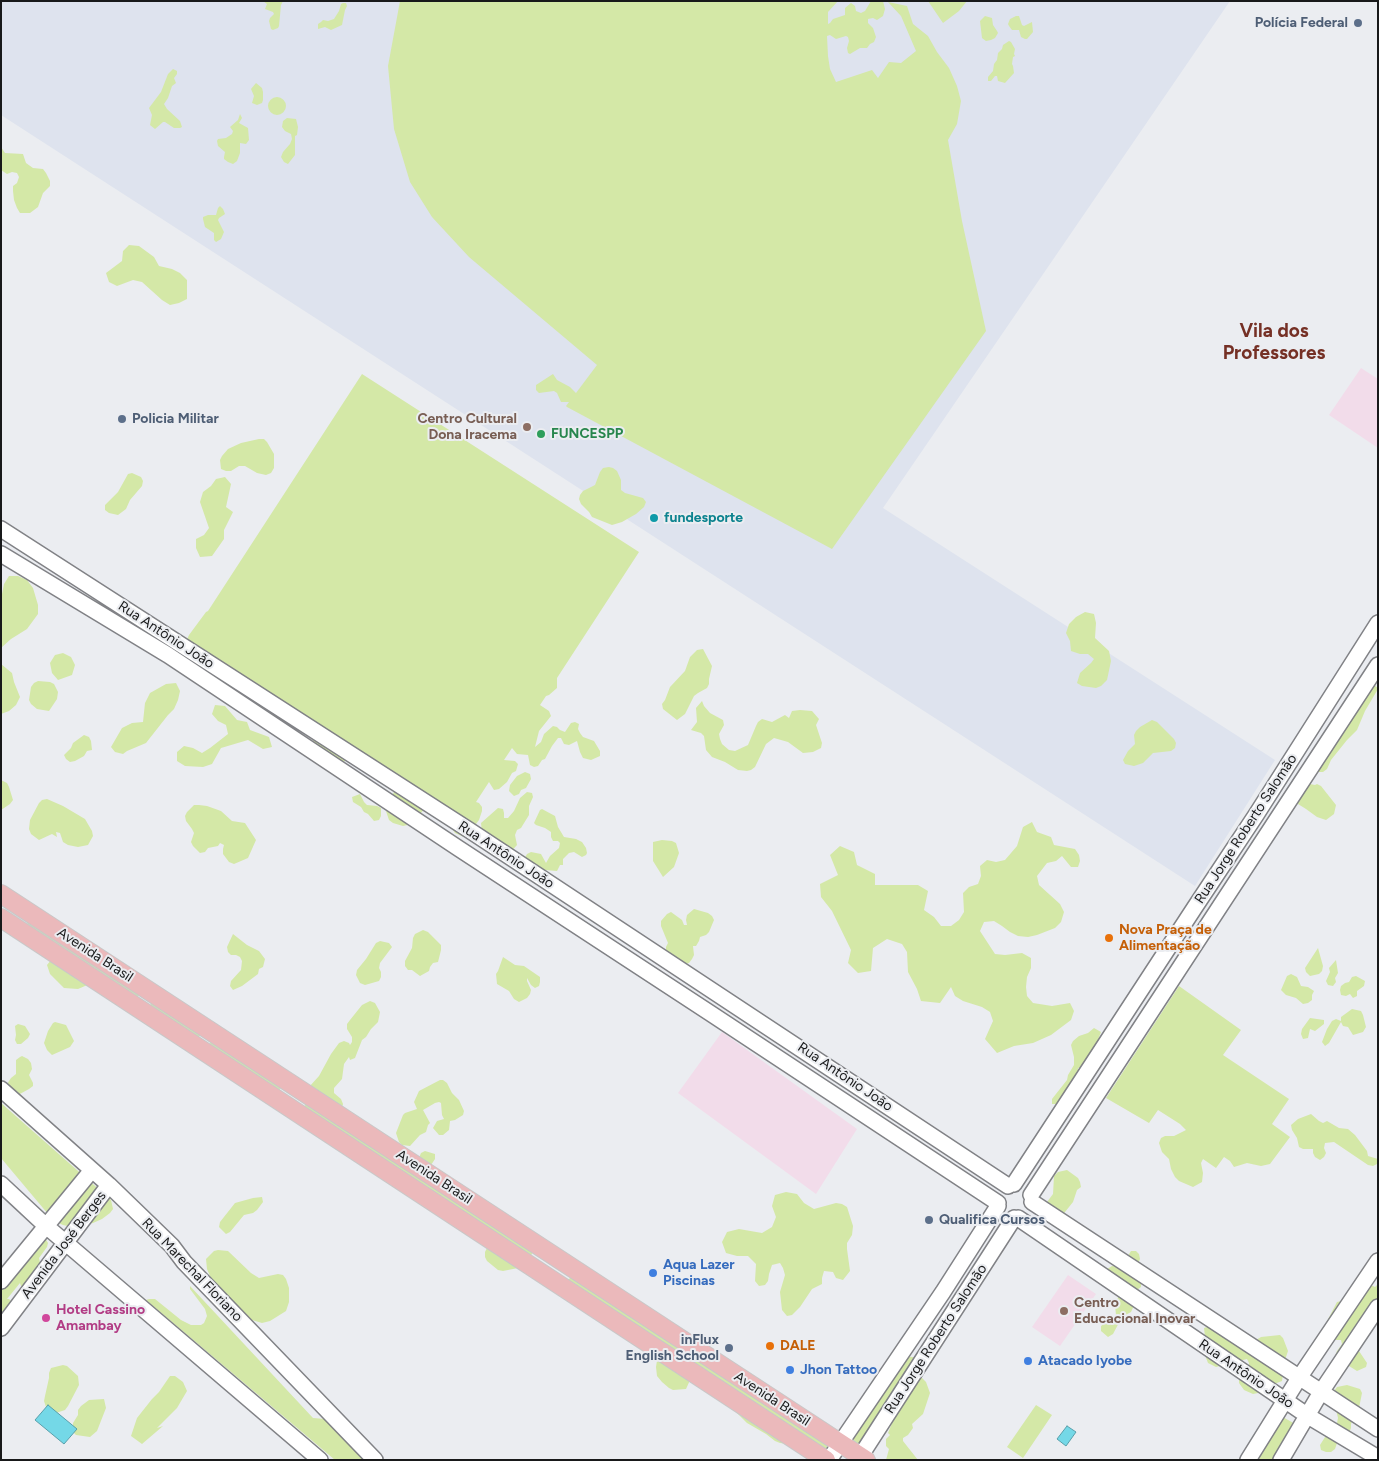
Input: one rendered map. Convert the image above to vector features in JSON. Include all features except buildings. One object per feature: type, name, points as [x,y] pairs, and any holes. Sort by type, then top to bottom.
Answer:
[{"type":"main road","name":"Rua Antônio João","points":[[1,529],[486,841],[1011,1185]]},
{"type":"main road","points":[[8,558],[24,544]]},
{"type":"main road","name":"Rua Antônio João","points":[[8,558],[168,655],[998,1204]]},
{"type":"main road","name":"Rua Jorge Roberto Salomão","points":[[1011,1185],[1256,816],[1378,623]]},
{"type":"main road","name":"Rua Jorge Roberto Salomão","points":[[1031,1199],[1271,826],[1378,665]]},
{"type":"main road","points":[[1256,816],[1271,826]]},
{"type":"main road","points":[[1,917],[6,897]]},
{"type":"main road","name":"Avenida Brasil","points":[[6,897],[841,1443],[862,1459]]},
{"type":"main road","name":"Avenida Brasil","points":[[1,917],[827,1460]]},
{"type":"main road","name":"Rua Marechal Floriano","points":[[1,1089],[109,1185],[172,1246],[184,1262],[375,1460]]},
{"type":"main road","points":[[920,1153],[932,1135]]},
{"type":"main road","name":"Avenida José Berges","points":[[1,1281],[92,1170]]},
{"type":"main road","points":[[1,1184],[65,1243],[320,1460]]},
{"type":"main road","name":"Avenida José Berges","points":[[1,1328],[109,1185]]},
{"type":"main road","points":[[1011,1185],[1024,1187],[1031,1199],[1028,1213],[1016,1218],[1002,1213],[998,1204],[1000,1193],[1011,1185]]},
{"type":"main road","name":"Rua Antônio João","points":[[1031,1199],[1378,1429]]},
{"type":"main road","name":"Rua Jorge Roberto Salomão","points":[[827,1460],[841,1443],[943,1292],[998,1204]]},
{"type":"main road","name":"Rua Antônio João","points":[[1016,1218],[1308,1416],[1378,1458]]},
{"type":"main road","name":"Rua Jorge Roberto Salomão","points":[[862,1459],[1016,1218]]},
{"type":"main road","points":[[1248,1460],[1299,1378],[1378,1260]]},
{"type":"main road","points":[[943,1292],[961,1302]]},
{"type":"main road","points":[[1281,1460],[1321,1392],[1378,1307]]},
{"type":"shaded area","points":[[1,1],[1230,1],[883,508],[1275,760],[1195,886],[1,115]]},
{"type":"shaded area","points":[[1361,368],[1378,379],[1378,448],[1329,415]]},
{"type":"shaded area","points":[[722,1032],[857,1129],[816,1194],[678,1093]]},
{"type":"shaded area","name":"Centro Educacional Inovar","points":[[1068,1275],[1096,1294],[1060,1346],[1032,1327]]},
{"type":"green space","points":[[263,1],[283,1],[278,28],[271,29],[269,21],[274,14],[265,9],[267,4]]},
{"type":"green space","points":[[400,1],[838,1],[828,12],[828,24],[833,19],[845,15],[845,8],[851,3],[855,6],[856,11],[861,13],[865,11],[871,1],[883,1],[885,9],[883,16],[877,20],[873,18],[868,19],[868,23],[873,28],[876,37],[874,42],[867,48],[860,48],[850,54],[847,48],[848,37],[836,39],[830,35],[827,36],[830,69],[836,82],[872,70],[878,78],[889,62],[901,63],[916,51],[901,16],[888,2],[907,6],[913,24],[928,36],[949,68],[961,101],[957,124],[948,140],[962,221],[986,331],[832,549],[567,407],[569,402],[561,402],[554,391],[539,393],[536,390],[536,385],[553,374],[557,380],[570,387],[576,393],[597,365],[469,257],[432,217],[410,182],[394,129],[388,66]]},
{"type":"green space","points":[[928,1],[967,1],[959,11],[943,23]]},
{"type":"green space","points":[[343,3],[346,3],[347,6],[342,25],[331,30],[325,27],[318,29],[318,24],[323,20],[334,19]]},
{"type":"green space","points":[[985,16],[992,18],[993,25],[998,33],[995,38],[986,41],[982,38],[980,21]]},
{"type":"green space","points":[[1019,16],[1024,26],[1032,22],[1033,32],[1027,39],[1021,37],[1019,30],[1012,30],[1008,24],[1010,19]]},
{"type":"green space","points":[[1009,41],[1015,49],[1012,64],[1014,73],[1005,83],[998,81],[997,76],[988,81],[998,53],[1003,45]]},
{"type":"green space","points":[[173,69],[177,71],[174,78],[176,83],[172,86],[164,104],[180,121],[182,127],[174,128],[163,122],[155,129],[150,125],[152,115],[149,108],[161,92],[168,74]]},
{"type":"green space","points":[[256,83],[262,88],[263,92],[262,103],[257,105],[252,103],[254,96],[251,89]]},
{"type":"green space","points":[[277,97],[283,100],[286,106],[283,112],[277,115],[271,112],[268,106],[271,100]]},
{"type":"green space","points":[[240,114],[242,118],[239,123],[248,128],[249,140],[246,144],[240,143],[240,153],[237,161],[233,164],[224,159],[225,152],[218,146],[217,141],[232,134],[233,131],[230,127],[238,120]]},
{"type":"green space","points":[[287,118],[296,119],[298,127],[297,135],[295,136],[295,155],[288,164],[281,157],[292,139],[291,134],[282,127],[283,121]]},
{"type":"green space","points":[[1,147],[5,153],[23,154],[26,163],[33,168],[43,169],[50,181],[50,186],[43,193],[38,207],[30,213],[20,213],[17,208],[14,200],[13,186],[17,183],[19,177],[17,173],[7,174],[1,170]]},
{"type":"green space","points":[[220,206],[225,214],[218,220],[224,232],[221,239],[216,242],[214,240],[214,233],[205,227],[203,217],[216,215]]},
{"type":"green space","points":[[129,245],[139,246],[154,257],[159,266],[180,273],[187,280],[187,299],[170,305],[142,282],[133,280],[117,286],[109,282],[106,273],[122,261],[123,251]]},
{"type":"green space","points":[[362,374],[639,552],[557,678],[557,688],[546,696],[540,705],[549,711],[551,716],[539,731],[535,747],[541,742],[544,734],[553,726],[565,732],[571,723],[575,722],[579,724],[578,729],[583,737],[594,741],[600,751],[600,756],[591,760],[583,758],[577,741],[569,745],[564,744],[561,738],[558,738],[545,759],[538,766],[534,767],[530,765],[528,755],[517,754],[512,748],[504,760],[515,761],[518,764],[516,771],[512,773],[507,782],[499,789],[494,790],[489,782],[476,802],[482,807],[482,811],[476,824],[476,829],[469,836],[464,837],[455,833],[447,821],[425,808],[412,824],[403,826],[393,823],[389,820],[386,811],[395,788],[348,758],[335,765],[317,747],[309,733],[185,644],[189,635],[208,611]]},
{"type":"green space","points":[[264,439],[267,442],[274,454],[274,468],[271,473],[266,475],[257,473],[245,466],[239,466],[231,471],[221,469],[220,460],[228,449],[241,443]]},
{"type":"green space","points":[[609,467],[617,471],[621,480],[621,490],[643,498],[646,502],[644,507],[636,514],[612,525],[592,517],[579,499],[583,491],[595,485],[603,468]]},
{"type":"green space","points":[[132,473],[141,477],[143,481],[142,486],[130,500],[126,509],[118,515],[109,513],[105,510],[105,505],[118,492],[128,474]]},
{"type":"green space","points":[[225,477],[231,484],[226,507],[233,512],[224,530],[224,539],[212,556],[200,557],[196,548],[196,539],[204,535],[209,528],[200,502],[203,492],[216,479]]},
{"type":"green space","points":[[9,576],[18,576],[27,580],[33,588],[38,605],[38,614],[27,629],[1,648],[1,599],[4,584]]},
{"type":"green space","points":[[1085,612],[1094,614],[1096,623],[1095,638],[1109,651],[1111,661],[1107,680],[1096,688],[1082,686],[1077,683],[1080,673],[1094,659],[1088,654],[1071,651],[1070,641],[1066,633],[1069,624]]},
{"type":"green space","points":[[703,649],[712,666],[709,684],[707,688],[694,696],[685,714],[677,720],[663,709],[662,704],[670,687],[685,671],[690,657],[697,650]]},
{"type":"green space","points":[[63,653],[71,657],[75,665],[72,675],[58,680],[52,673],[50,663],[55,655]]},
{"type":"green space","points":[[1,664],[12,673],[20,697],[16,705],[9,711],[1,714]]},
{"type":"green space","points":[[38,681],[54,684],[58,692],[57,699],[49,711],[37,709],[29,700],[31,687]]},
{"type":"green space","points":[[1370,682],[1378,689],[1365,711],[1357,730],[1331,760],[1327,769],[1319,772],[1318,767],[1333,749]]},
{"type":"green space","points":[[176,683],[180,691],[174,709],[146,743],[123,754],[115,752],[111,747],[122,728],[132,723],[143,722],[145,703],[150,693],[166,684]]},
{"type":"green space","points":[[702,701],[710,713],[723,720],[724,725],[719,734],[720,739],[722,744],[729,750],[735,751],[748,745],[758,722],[762,719],[772,722],[785,715],[789,718],[792,711],[800,710],[812,711],[819,719],[816,725],[822,743],[821,748],[813,752],[803,753],[788,742],[774,738],[766,744],[755,767],[747,771],[738,770],[712,757],[706,750],[704,736],[691,730],[697,722],[696,708]]},
{"type":"green space","points":[[215,705],[225,706],[237,720],[247,722],[250,730],[269,737],[272,747],[263,749],[248,740],[221,748],[212,764],[203,767],[185,766],[177,761],[177,752],[184,746],[202,753],[228,734],[226,725],[218,721],[212,714]]},
{"type":"green space","points":[[1152,720],[1157,722],[1174,739],[1176,743],[1175,748],[1171,751],[1153,753],[1143,763],[1134,766],[1125,764],[1123,760],[1135,744],[1134,735],[1136,731]]},
{"type":"green space","points":[[84,735],[89,737],[92,750],[87,751],[84,756],[75,761],[70,762],[64,755],[73,743]]},
{"type":"green space","points":[[525,772],[530,774],[531,779],[526,788],[514,796],[509,791],[510,785],[517,776]]},
{"type":"green space","points":[[1,780],[7,783],[13,800],[1,810]]},
{"type":"green space","points":[[1305,783],[1321,786],[1336,805],[1334,814],[1326,820],[1317,817],[1295,801]]},
{"type":"green space","points":[[527,792],[532,793],[533,797],[529,806],[529,815],[515,835],[517,845],[507,856],[482,832],[481,823],[498,808],[503,809],[504,818],[508,818],[514,811],[520,798]]},
{"type":"green space","points":[[360,794],[367,805],[381,808],[379,820],[374,821],[361,807],[353,802],[352,797]]},
{"type":"green space","points":[[47,799],[85,819],[93,836],[88,845],[78,847],[68,845],[63,842],[60,833],[56,832],[57,837],[52,834],[39,840],[31,834],[29,829],[30,820],[39,803]]},
{"type":"green space","points":[[194,805],[207,806],[221,811],[232,821],[245,823],[256,840],[248,858],[234,864],[229,862],[223,854],[224,845],[220,843],[218,846],[208,848],[205,852],[200,853],[191,842],[194,833],[185,816]]},
{"type":"green space","points":[[542,809],[555,816],[558,827],[564,837],[582,842],[587,853],[582,857],[574,852],[569,853],[563,859],[563,865],[560,865],[557,871],[545,870],[542,875],[520,867],[527,854],[531,852],[541,854],[546,863],[550,856],[559,848],[560,843],[553,841],[551,832],[534,823]]},
{"type":"green space","points":[[1032,822],[1037,832],[1051,837],[1054,845],[1075,849],[1079,855],[1078,867],[1071,867],[1062,856],[1056,861],[1047,863],[1037,876],[1039,885],[1060,904],[1064,912],[1061,922],[1055,928],[1028,937],[1018,936],[994,921],[984,922],[980,931],[995,954],[1022,953],[1031,958],[1031,968],[1027,977],[1026,987],[1027,996],[1033,1003],[1052,1006],[1070,1003],[1074,1011],[1071,1020],[1051,1035],[1033,1043],[1014,1046],[997,1053],[985,1039],[993,1021],[990,1012],[955,996],[951,987],[940,1003],[921,1001],[908,972],[907,952],[902,944],[887,939],[873,948],[871,971],[858,973],[848,963],[851,950],[832,911],[821,897],[820,884],[838,875],[830,855],[840,846],[854,852],[857,865],[875,874],[875,885],[918,885],[928,891],[924,910],[934,917],[941,926],[951,926],[959,920],[964,912],[963,893],[969,887],[978,884],[981,876],[980,866],[987,860],[996,862],[1005,860],[1017,846],[1023,827]]},
{"type":"green space","points":[[662,840],[676,843],[679,853],[674,867],[663,877],[653,861],[653,842]]},
{"type":"green space","points":[[694,909],[708,913],[714,920],[709,932],[700,937],[696,946],[693,946],[694,955],[692,959],[689,963],[680,966],[666,957],[668,943],[661,926],[661,921],[671,912],[682,920],[684,925],[687,925],[687,915]]},
{"type":"green space","points":[[28,921],[139,994],[138,997],[92,983],[78,989],[64,988],[50,974],[47,965],[59,950],[27,925]]},
{"type":"green space","points":[[423,930],[428,932],[441,945],[441,950],[438,962],[433,963],[429,971],[420,976],[412,970],[408,970],[405,966],[405,961],[412,948],[415,934]]},
{"type":"green space","points":[[233,934],[247,945],[259,951],[265,959],[263,967],[259,969],[258,974],[233,990],[230,986],[231,981],[241,970],[242,961],[240,957],[231,955],[228,952],[227,947]]},
{"type":"green space","points":[[380,941],[389,943],[392,947],[380,963],[381,977],[379,981],[365,985],[360,983],[356,975],[357,970],[376,943]]},
{"type":"green space","points":[[1318,948],[1323,966],[1322,971],[1319,974],[1310,976],[1305,968]]},
{"type":"green space","points":[[503,957],[515,965],[524,966],[540,977],[539,986],[535,988],[527,978],[531,990],[530,994],[519,1002],[514,999],[509,991],[497,984],[496,974]]},
{"type":"green space","points":[[1336,960],[1338,973],[1335,978],[1336,982],[1333,986],[1328,985],[1326,981],[1330,972],[1329,968]]},
{"type":"green space","points":[[1291,974],[1297,977],[1301,986],[1308,987],[1314,991],[1312,1000],[1308,1003],[1303,1004],[1296,998],[1286,995],[1281,990],[1287,976]]},
{"type":"green space","points":[[1356,976],[1365,981],[1364,986],[1357,991],[1357,996],[1353,998],[1350,994],[1346,996],[1341,995],[1341,986]]},
{"type":"green space","points":[[1179,986],[1241,1030],[1223,1055],[1289,1099],[1272,1124],[1290,1137],[1270,1164],[1261,1166],[1247,1163],[1234,1167],[1224,1157],[1216,1168],[1203,1159],[1201,1163],[1202,1182],[1193,1187],[1179,1181],[1175,1177],[1169,1159],[1162,1152],[1159,1143],[1161,1138],[1165,1136],[1174,1136],[1186,1130],[1158,1110],[1149,1123],[1106,1098]]},
{"type":"green space","points":[[370,1001],[375,1003],[380,1012],[378,1022],[362,1040],[355,1058],[350,1060],[349,1057],[344,1064],[342,1079],[334,1088],[334,1093],[341,1099],[343,1104],[342,1108],[419,1158],[421,1153],[425,1151],[435,1154],[435,1159],[429,1168],[533,1251],[523,1267],[503,1271],[498,1270],[485,1257],[487,1248],[304,1107],[309,1087],[319,1076],[339,1043],[344,1041],[350,1045],[352,1042],[347,1024],[362,1005]]},
{"type":"green space","points":[[154,1002],[201,1034],[199,1037],[150,1008],[150,1005]]},
{"type":"green space","points":[[1352,1009],[1361,1011],[1363,1015],[1366,1027],[1363,1032],[1353,1035],[1348,1027],[1343,1026],[1341,1022],[1329,1043],[1325,1046],[1322,1042],[1332,1021],[1336,1019],[1341,1021],[1341,1017]]},
{"type":"green space","points":[[1310,1018],[1324,1020],[1324,1024],[1315,1031],[1310,1029],[1308,1038],[1303,1039],[1302,1029]]},
{"type":"green space","points":[[55,1022],[66,1025],[74,1041],[70,1047],[52,1055],[44,1043],[48,1031]]},
{"type":"green space","points":[[18,1024],[25,1026],[30,1034],[21,1044],[17,1044],[15,1040],[15,1026]]},
{"type":"green space","points":[[1094,1028],[1101,1032],[1095,1048],[1084,1067],[1078,1068],[1078,1073],[1059,1104],[1052,1104],[1052,1099],[1067,1080],[1074,1065],[1071,1045],[1073,1041]]},
{"type":"green space","points":[[211,1042],[281,1087],[279,1091],[209,1045]]},
{"type":"green space","points":[[22,1056],[31,1063],[32,1069],[29,1075],[33,1086],[18,1095],[7,1084],[16,1074],[16,1060]]},
{"type":"green space","points":[[440,1080],[447,1083],[452,1093],[459,1100],[464,1111],[463,1115],[450,1121],[449,1130],[443,1135],[439,1135],[433,1128],[437,1121],[444,1119],[441,1103],[435,1103],[423,1110],[430,1123],[426,1132],[420,1135],[410,1146],[402,1145],[396,1133],[403,1115],[417,1109],[414,1102],[419,1091]]},
{"type":"green space","points":[[1,1103],[111,1200],[113,1209],[110,1213],[93,1223],[72,1227],[56,1222],[48,1214],[1,1158]]},
{"type":"green space","points":[[1311,1114],[1323,1123],[1327,1121],[1339,1128],[1348,1129],[1367,1151],[1368,1156],[1378,1159],[1377,1164],[1373,1166],[1368,1165],[1334,1142],[1325,1143],[1326,1153],[1320,1160],[1315,1157],[1313,1149],[1299,1147],[1291,1125],[1298,1119]]},
{"type":"green space","points":[[1067,1170],[1078,1178],[1081,1187],[1077,1190],[1073,1202],[1061,1217],[1047,1206],[1047,1202],[1053,1194],[1054,1176],[1058,1172]]},
{"type":"green space","points":[[786,1192],[797,1194],[804,1203],[814,1209],[836,1203],[842,1204],[847,1207],[853,1226],[852,1235],[847,1243],[850,1271],[843,1280],[836,1278],[833,1272],[824,1271],[822,1284],[812,1289],[800,1307],[792,1315],[787,1316],[782,1310],[780,1292],[785,1275],[780,1263],[772,1265],[768,1281],[765,1285],[759,1286],[755,1281],[756,1264],[748,1256],[726,1253],[722,1242],[727,1232],[739,1229],[762,1233],[772,1227],[776,1217],[772,1206],[775,1195]]},
{"type":"green space","points":[[262,1197],[263,1202],[257,1210],[244,1215],[230,1232],[226,1234],[219,1227],[220,1222],[235,1203]]},
{"type":"green space","points":[[45,1238],[48,1243],[39,1258],[41,1267],[26,1287],[21,1286],[20,1283],[7,1299],[16,1306],[3,1314],[1,1307],[1,1283]]},
{"type":"green space","points":[[214,1251],[228,1251],[259,1278],[278,1274],[283,1275],[289,1288],[289,1302],[286,1311],[270,1321],[262,1323],[252,1320],[234,1305],[220,1287],[212,1281],[207,1269],[206,1259]]},
{"type":"green space","points":[[1131,1251],[1136,1251],[1139,1254],[1140,1259],[1136,1268],[1141,1281],[1141,1287],[1137,1290],[1137,1299],[1131,1312],[1122,1317],[1113,1334],[1108,1337],[1101,1331],[1101,1326],[1116,1315],[1115,1305],[1120,1292],[1104,1271],[1112,1266],[1121,1267]]},
{"type":"green space","points":[[572,1277],[827,1444],[826,1449],[775,1441],[747,1423],[735,1411],[725,1405],[723,1399],[707,1393],[691,1378],[686,1389],[673,1390],[669,1388],[657,1376],[658,1354],[567,1280]]},
{"type":"green space","points":[[1378,1284],[1378,1304],[1357,1348],[1367,1363],[1366,1367],[1357,1371],[1349,1366],[1347,1362],[1337,1361],[1335,1356],[1342,1344],[1341,1340],[1331,1340],[1323,1333],[1324,1327],[1337,1302],[1357,1297],[1367,1287],[1371,1285],[1375,1287]]},
{"type":"green space","points":[[190,1286],[313,1418],[325,1419],[364,1460],[335,1460],[146,1300],[155,1299],[181,1320],[191,1325],[201,1325],[207,1316],[205,1309],[190,1289]]},
{"type":"green space","points":[[1213,1325],[1253,1344],[1261,1337],[1280,1335],[1288,1351],[1282,1381],[1253,1394],[1244,1390],[1239,1383],[1239,1378],[1249,1368],[1247,1359],[1216,1367],[1208,1363],[1203,1350],[1204,1328]]},
{"type":"green space","points":[[905,1356],[919,1358],[918,1374],[926,1382],[930,1393],[923,1414],[912,1424],[913,1428],[903,1438],[903,1441],[918,1460],[886,1460],[889,1449],[886,1446],[886,1439],[890,1435],[888,1433],[894,1418],[859,1449],[854,1442],[854,1434]]},
{"type":"green space","points":[[67,1366],[78,1376],[79,1385],[65,1410],[56,1413],[47,1410],[44,1401],[51,1368]]},
{"type":"green space","points":[[170,1376],[175,1376],[183,1382],[187,1391],[177,1408],[157,1428],[163,1426],[142,1444],[131,1436],[137,1418]]},
{"type":"green space","points":[[1347,1385],[1360,1389],[1362,1393],[1358,1413],[1353,1419],[1349,1433],[1338,1440],[1335,1449],[1331,1452],[1326,1452],[1321,1450],[1320,1445],[1337,1423],[1338,1418],[1333,1396],[1334,1391],[1337,1387]]},
{"type":"green space","points":[[104,1399],[106,1408],[97,1431],[90,1437],[76,1435],[73,1432],[73,1423],[81,1406],[89,1400]]},
{"type":"green space","points":[[1036,1405],[1052,1415],[1023,1458],[1007,1447]]},
{"type":"green space","points":[[1281,1416],[1297,1425],[1283,1460],[1261,1460],[1256,1455]]},
{"type":"water","points":[[48,1405],[77,1429],[64,1444],[35,1420]]},
{"type":"water","points":[[1067,1426],[1076,1432],[1066,1446],[1057,1439]]},
{"type":"place","name":"Polícia Federal","points":[[1358,23]]},
{"type":"place","name":"Policia Militar","points":[[122,419]]},
{"type":"place","name":"Centro Cultural Dona Iracema","points":[[527,427]]},
{"type":"place","name":"FUNCESPP","points":[[541,434]]},
{"type":"place","name":"fundesporte","points":[[654,518]]},
{"type":"place","name":"Nova Praça de Alimentação","points":[[1109,938]]},
{"type":"place","name":"Qualifica Cursos","points":[[929,1220]]},
{"type":"place","name":"Aqua Lazer Piscinas","points":[[653,1273]]},
{"type":"place","name":"Centro Educacional Inovar","points":[[1064,1311]]},
{"type":"place","name":"Hotel Cassino Amambay","points":[[46,1318]]},
{"type":"place","name":"DALE","points":[[770,1346]]},
{"type":"place","name":"inFlux English School","points":[[729,1348]]},
{"type":"place","name":"Atacado Iyobe","points":[[1028,1361]]},
{"type":"place","name":"Jhon Tattoo","points":[[790,1370]]},
{"type":"district","name":"Vila dos Professores","points":[[1274,342]]}]
